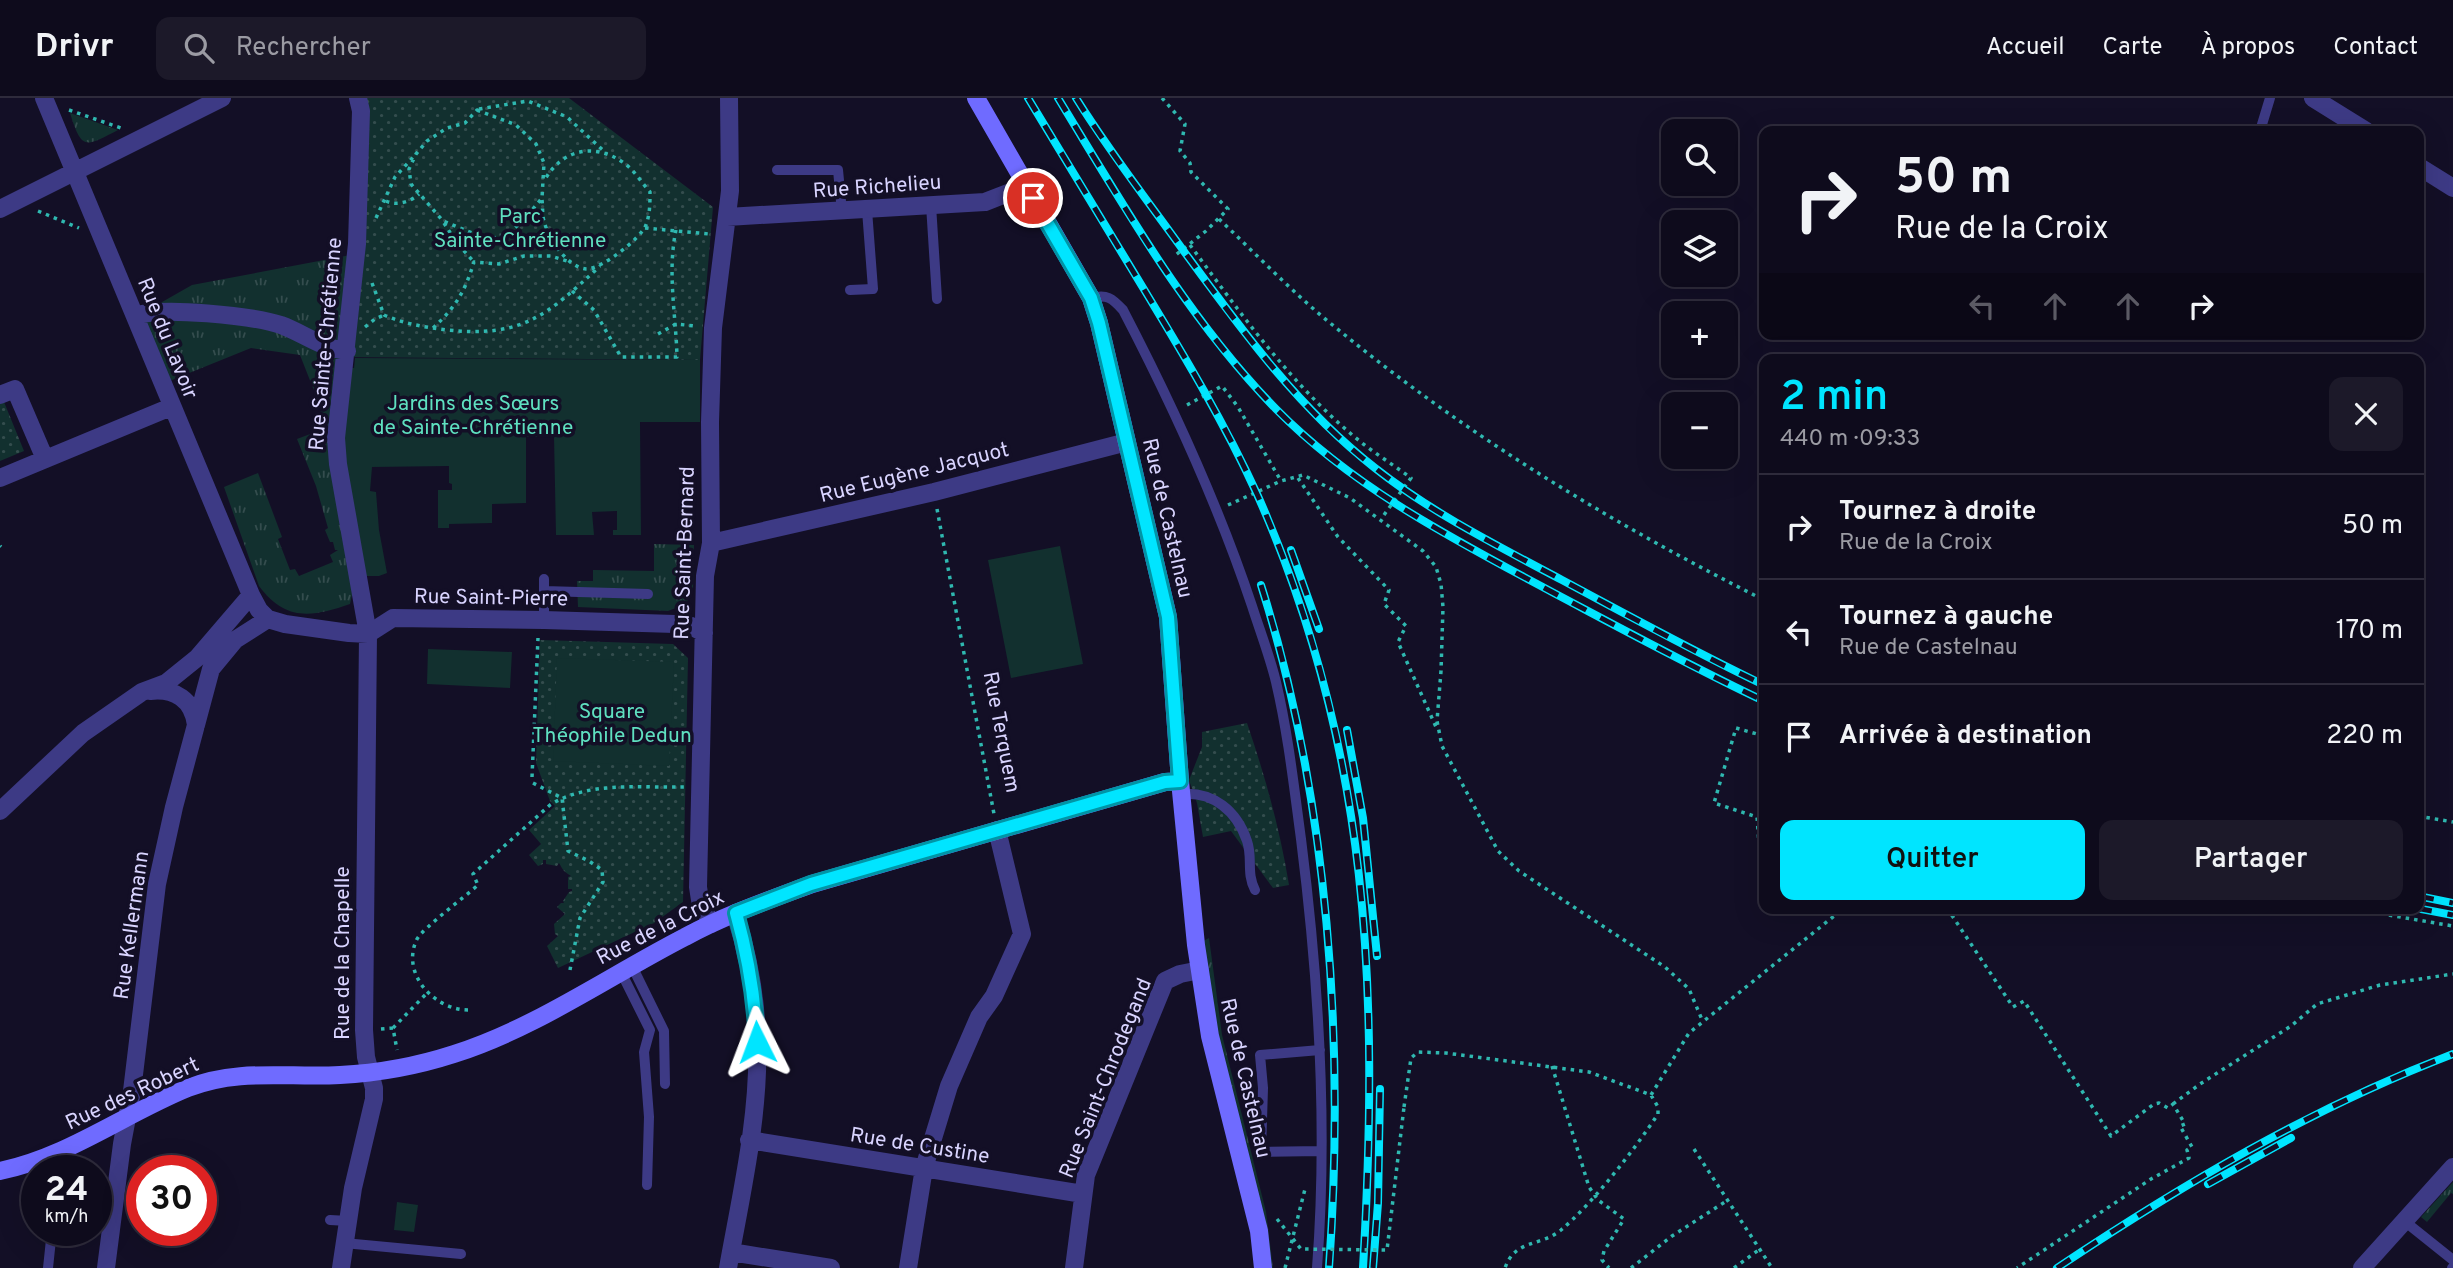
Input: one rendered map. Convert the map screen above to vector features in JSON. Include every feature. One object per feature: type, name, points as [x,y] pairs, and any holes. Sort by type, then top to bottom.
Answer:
[{"type":"street","points":[[8,205],[143,135],[222,98]]},
{"type":"street","name":"Rue Sainte-Chrétienne","points":[[358,98],[361,111],[357,244],[336,438],[338,464],[368,634]]},
{"type":"street","name":"Rue Saint-Bernard","points":[[711,924],[700,900],[698,887],[700,787],[705,576],[711,543],[710,422],[713,328],[730,191],[729,98]]},
{"type":"street","name":"Rue de Castelnau","points":[[976,98],[1091,298],[1127,442],[1168,617],[1180,788],[1210,1036],[1259,1231],[1263,1268]]},
{"type":"street","points":[[2313,98],[2335,104],[2360,126]]},
{"type":"street","name":"Rue du Lavoir","points":[[45,100],[251,595]]},
{"type":"street","points":[[2424,170],[2453,188]]},
{"type":"street","name":"Rue Richelieu","points":[[727,217],[985,202],[1026,186]]},
{"type":"street","points":[[135,317],[161,311],[259,320],[280,325],[332,349],[346,351]]},
{"type":"street","points":[[0,395],[15,388],[45,459]]},
{"type":"street","points":[[0,478],[172,407]]},
{"type":"street","name":"Rue Eugène Jacquot","points":[[711,543],[934,492],[1127,442]]},
{"type":"street","points":[[0,811],[83,733],[142,692],[204,664],[251,595],[259,610],[268,619],[298,626],[368,634]]},
{"type":"street","name":"Rue Saint-Pierre","points":[[368,634],[393,618],[675,624],[691,626],[704,632]]},
{"type":"street","name":"Rue Kellermann","points":[[106,1268],[157,884],[196,725],[204,664],[268,619]]},
{"type":"street","name":"Rue de la Chapelle","points":[[341,1268],[348,1221],[374,1099],[364,1030],[368,634]]},
{"type":"street","points":[[142,692],[156,690],[181,696],[194,711],[196,725]]},
{"type":"street","name":"Rue de la Croix","points":[[370,1072],[401,1069],[442,1058],[506,1034],[711,924],[811,884],[1165,782],[1180,788]]},
{"type":"street","points":[[908,1268],[923,1168],[949,1086],[979,1017],[994,996],[1022,934],[997,830]]},
{"type":"street","points":[[736,913],[756,1010],[757,1071],[749,1140],[729,1260],[831,1268]]},
{"type":"street","name":"Rue Saint-Chrodegand","points":[[1074,1268],[1086,1175],[1165,981],[1180,974],[1200,970]]},
{"type":"street","name":"Rue des Robert","points":[[67,1155],[128,1118],[188,1088],[220,1078],[258,1073],[339,1075],[370,1072]]},
{"type":"street","name":"Rue de Custine","points":[[749,1140],[1083,1194]]},
{"type":"street","name":"Rue des Robert","points":[[0,1171],[21,1166]]},
{"type":"street","points":[[2362,1268],[2453,1167]]},
{"type":"lane","points":[[2262,126],[2270,98]]},
{"type":"lane","points":[[777,170],[838,170],[842,212]]},
{"type":"lane","points":[[931,205],[937,299]]},
{"type":"lane","points":[[850,290],[873,289],[867,210]]},
{"type":"lane","points":[[1091,298],[1104,295],[1111,297],[1122,310],[1183,431],[1231,543],[1276,681],[1293,775],[1316,968],[1321,1151],[1317,1268]]},
{"type":"lane","points":[[544,579],[544,620]]},
{"type":"lane","points":[[544,591],[648,594]]},
{"type":"lane","points":[[1180,788],[1208,796],[1231,810],[1248,842],[1251,864],[1249,880],[1255,890]]},
{"type":"lane","points":[[627,969],[664,1031],[665,1084]]},
{"type":"lane","points":[[627,969],[650,1030],[644,1052],[649,1117],[647,1185]]},
{"type":"lane","points":[[1320,1050],[1260,1055],[1263,1088],[1261,1152],[1321,1151]]},
{"type":"lane","points":[[330,1220],[348,1221]]},
{"type":"lane","points":[[2403,1220],[2453,1260]]},
{"type":"lane","points":[[344,1243],[461,1254]]},
{"type":"lane","points":[[48,1268],[50,1246]]},
{"type":"path","points":[[1162,98],[1185,124],[1180,152],[1190,163],[1191,172],[1228,209],[1190,245],[1173,257]]},
{"type":"path","points":[[45,100],[143,135]]},
{"type":"path","points":[[374,220],[395,177],[427,141],[447,128],[466,123],[477,110],[528,101],[567,117],[607,155]]},
{"type":"path","points":[[477,110],[516,125],[536,144],[544,163],[544,220],[551,238],[572,263]]},
{"type":"path","points":[[371,277],[384,315],[406,325],[475,333],[514,328],[545,313],[645,228],[650,214],[650,192],[626,164],[607,155],[580,151],[563,156],[544,183]]},
{"type":"path","points":[[416,154],[409,169],[411,184],[474,262],[499,264],[524,256],[551,256],[585,269],[600,266]]},
{"type":"path","points":[[385,200],[392,204],[413,200],[419,194]]},
{"type":"path","points":[[443,221],[477,235],[494,238],[507,234],[523,221],[542,198]]},
{"type":"path","points":[[8,205],[76,227],[98,231]]},
{"type":"path","points":[[1219,219],[1334,326],[1463,422],[1634,531],[1759,597]]},
{"type":"path","points":[[645,228],[709,234],[717,242],[725,242]]},
{"type":"path","points":[[572,291],[594,310],[621,357],[677,357],[676,324],[672,309],[673,244],[676,230]]},
{"type":"path","points":[[1190,245],[1254,330],[1299,383],[1351,434],[1411,478],[1381,519]]},
{"type":"path","points":[[433,328],[451,312],[465,290],[474,262]]},
{"type":"path","points":[[658,334],[676,324]]},
{"type":"path","points":[[1181,407],[1222,386],[1238,407],[1281,481]]},
{"type":"path","points":[[1217,511],[1281,481],[1303,475],[1350,498],[1423,551],[1436,567],[1441,584],[1443,636],[1437,704],[1442,746],[1498,851],[1519,871],[1665,967],[1689,989],[1703,1022]]},
{"type":"path","points":[[1298,478],[1338,537],[1389,590],[1384,604],[1406,626],[1398,642],[1439,733]]},
{"type":"path","name":"Rue Terquem","points":[[934,492],[997,830]]},
{"type":"path","points":[[532,777],[538,637],[544,620]]},
{"type":"path","points":[[1759,735],[1735,728],[1714,803],[1757,817],[1759,844]]},
{"type":"path","points":[[533,783],[562,798]]},
{"type":"path","points":[[468,1010],[454,1010],[427,993],[416,973],[413,952],[417,939],[478,885],[473,874],[550,805],[562,798],[591,789],[700,787]]},
{"type":"path","points":[[562,798],[568,851],[602,870],[603,882],[580,918],[570,970]]},
{"type":"path","points":[[2424,817],[2453,822]]},
{"type":"path","points":[[1651,1096],[1689,1033],[1837,914]]},
{"type":"path","points":[[1951,914],[2013,1007],[2024,1001],[2111,1136],[2154,1104],[2159,1103],[2168,1108],[2291,1026],[2317,1004],[2381,985],[2453,974]]},
{"type":"path","points":[[2382,914],[2453,926]]},
{"type":"path","points":[[379,1029],[393,1028],[427,993]]},
{"type":"path","points":[[393,1028],[396,1049]]},
{"type":"path","points":[[1277,1219],[1301,1250],[1387,1250],[1411,1058],[1418,1052],[1589,1072],[1651,1096],[1658,1107],[1658,1114],[1594,1195],[1552,1237],[1519,1248],[1511,1254],[1505,1268]]},
{"type":"path","points":[[1552,1066],[1594,1195],[1623,1219],[1604,1251],[1602,1260],[1609,1268]]},
{"type":"path","points":[[2017,1268],[2151,1179],[2189,1158],[2187,1150],[2192,1147],[2180,1126],[2185,1124],[2173,1104]]},
{"type":"path","points":[[1695,1149],[1771,1267]]},
{"type":"path","points":[[1286,1268],[1305,1189],[1321,1186]]},
{"type":"path","points":[[1631,1268],[1672,1236],[1728,1200]]},
{"type":"path","points":[[1734,1268],[1760,1249]]},
{"type":"green space","name":"Parc Sainte-Chrétienne","points":[[361,98],[569,98],[713,207],[700,360],[346,357]]},
{"type":"green space","points":[[70,113],[118,130],[98,140],[86,142],[78,134]]},
{"type":"green space","points":[[356,254],[347,351],[356,576],[350,604],[324,612],[300,613],[279,606],[259,586],[224,487],[258,473],[282,537],[278,539],[290,570],[295,569],[299,576],[333,562],[330,555],[338,550],[335,550],[325,530],[328,528],[316,486],[297,439],[321,430],[315,414],[322,411],[300,355],[251,348],[167,382],[141,314],[192,285]]},
{"type":"green space","name":"Jardins des Sœurs de Sainte-Chrétienne","points":[[355,358],[700,360],[700,422],[640,422],[641,535],[613,535],[613,530],[617,530],[617,511],[592,512],[594,535],[556,535],[554,437],[526,437],[526,503],[492,504],[492,523],[449,524],[449,528],[438,528],[438,490],[452,490],[452,484],[449,483],[449,466],[372,467],[370,491],[376,492],[379,530],[387,573],[379,576],[356,576],[338,464],[345,367],[354,368]]},
{"type":"green space","points":[[4,402],[24,451],[0,461],[0,404]]},
{"type":"green space","points":[[654,544],[694,545],[693,588],[686,604],[668,611],[578,607],[577,581],[593,581],[593,570],[654,571]]},
{"type":"green space","points":[[1060,546],[1083,664],[1011,678],[988,560]]},
{"type":"green space","name":"Square Théophile Dedun","points":[[540,640],[673,644],[688,658],[683,902],[654,923],[558,968],[547,946],[558,936],[555,934],[554,924],[565,914],[557,907],[564,903],[572,891],[568,889],[568,877],[571,876],[559,863],[557,866],[546,864],[546,860],[543,860],[543,864],[538,866],[529,855],[541,844],[529,830],[555,806],[550,801],[536,763]]},
{"type":"green space","points":[[428,649],[512,652],[510,688],[427,684]]},
{"type":"green space","points":[[557,658],[674,662],[669,766],[553,761]]},
{"type":"green space","points":[[1247,723],[1271,803],[1289,885],[1273,888],[1231,831],[1203,837],[1197,803],[1189,780],[1202,747],[1202,732]]},
{"type":"green space","points":[[1209,938],[1222,1035],[1266,1212],[1273,1268],[1263,1268],[1252,1202],[1262,1200],[1250,1194],[1196,945]]},
{"type":"green space","points":[[2453,1182],[2453,1194],[2451,1193],[2427,1222],[2421,1217]]},
{"type":"green space","points":[[397,1202],[418,1205],[414,1232],[394,1230]]},
{"type":"railway","points":[[1028,98],[1175,341],[1232,442],[1257,494],[1295,589],[1324,684],[1345,779],[1359,874],[1367,970],[1368,1166],[1363,1268]]},
{"type":"railway","points":[[1058,98],[1185,299],[1244,374],[1307,438],[1372,488],[1443,532],[1631,634],[1759,699]]},
{"type":"railway","points":[[1076,98],[1128,175],[1249,338],[1320,419],[1375,468],[1419,500],[1466,528],[1662,634],[1759,683]]},
{"type":"railway","points":[[1291,550],[1319,629]]},
{"type":"railway","points":[[1261,585],[1284,667],[1303,751],[1317,837],[1326,923],[1335,1097],[1329,1268]]},
{"type":"railway","points":[[1347,730],[1363,818],[1377,956]]},
{"type":"railway","points":[[2424,897],[2453,903]]},
{"type":"railway","points":[[2424,910],[2453,915]]},
{"type":"railway","points":[[2057,1268],[2152,1207],[2249,1150],[2349,1098],[2453,1054]]},
{"type":"railway","points":[[1373,1268],[1378,1203],[1380,1089]]},
{"type":"railway","points":[[2208,1184],[2291,1138]]},
{"type":"route","points":[[757,1042],[756,1010],[736,913],[811,884],[1165,782],[1180,781],[1168,617],[1099,323],[1091,298],[1033,198]]}]
